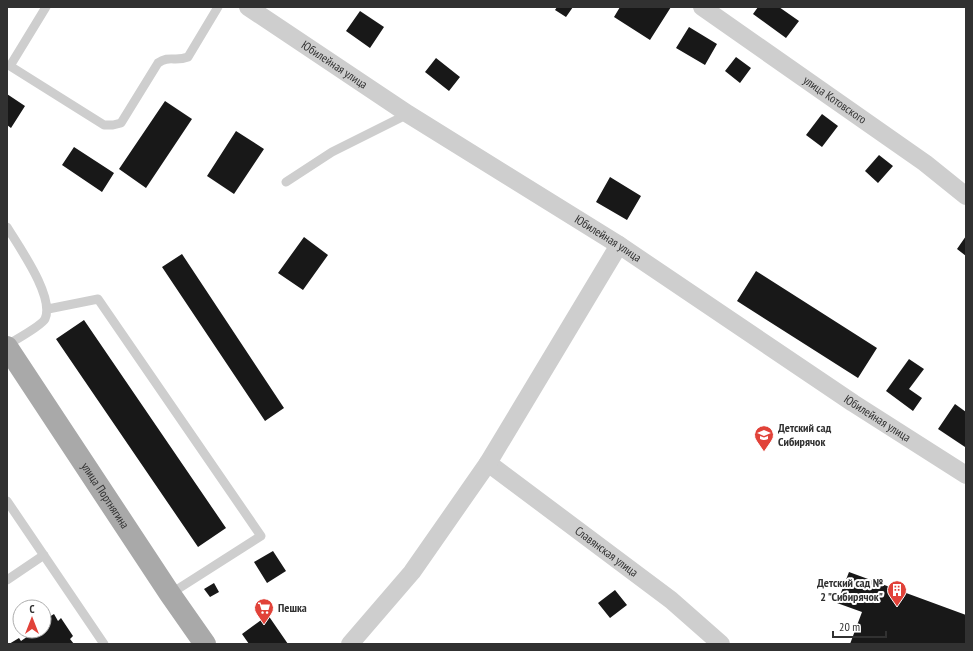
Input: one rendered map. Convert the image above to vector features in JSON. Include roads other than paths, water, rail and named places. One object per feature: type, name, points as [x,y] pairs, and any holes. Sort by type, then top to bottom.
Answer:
[{"type":"main road","name":"улица Портнягина","points":[[7,346],[170,594],[205,644]]},
{"type":"street","name":"Юбилейная улица","points":[[248,7],[408,114],[619,244],[853,403],[966,475]]},
{"type":"street","name":"улица Котовского","points":[[702,7],[925,163],[966,196]]},
{"type":"street","points":[[350,644],[412,572],[488,463],[619,244]]},
{"type":"street","name":"Славянская улица","points":[[488,463],[671,600],[721,644]]},
{"type":"lane","points":[[46,7],[8,65],[104,125],[121,123],[158,63],[165,58],[181,60],[188,57],[218,7]]},
{"type":"lane","points":[[286,182],[332,152],[408,114]]},
{"type":"lane","points":[[7,228],[41,284],[48,309],[45,320],[7,346]]},
{"type":"lane","points":[[48,309],[98,299],[261,536],[170,594]]},
{"type":"lane","points":[[7,501],[104,644]]},
{"type":"lane","points":[[7,580],[44,555]]},
{"type":"place","name":"Детский сад Сибирячок","points":[[764,452]]},
{"type":"place","name":"Детский сад № 2 \"Сибирячок\"","points":[[897,607]]},
{"type":"place","name":"Пешка","points":[[264,625]]}]
